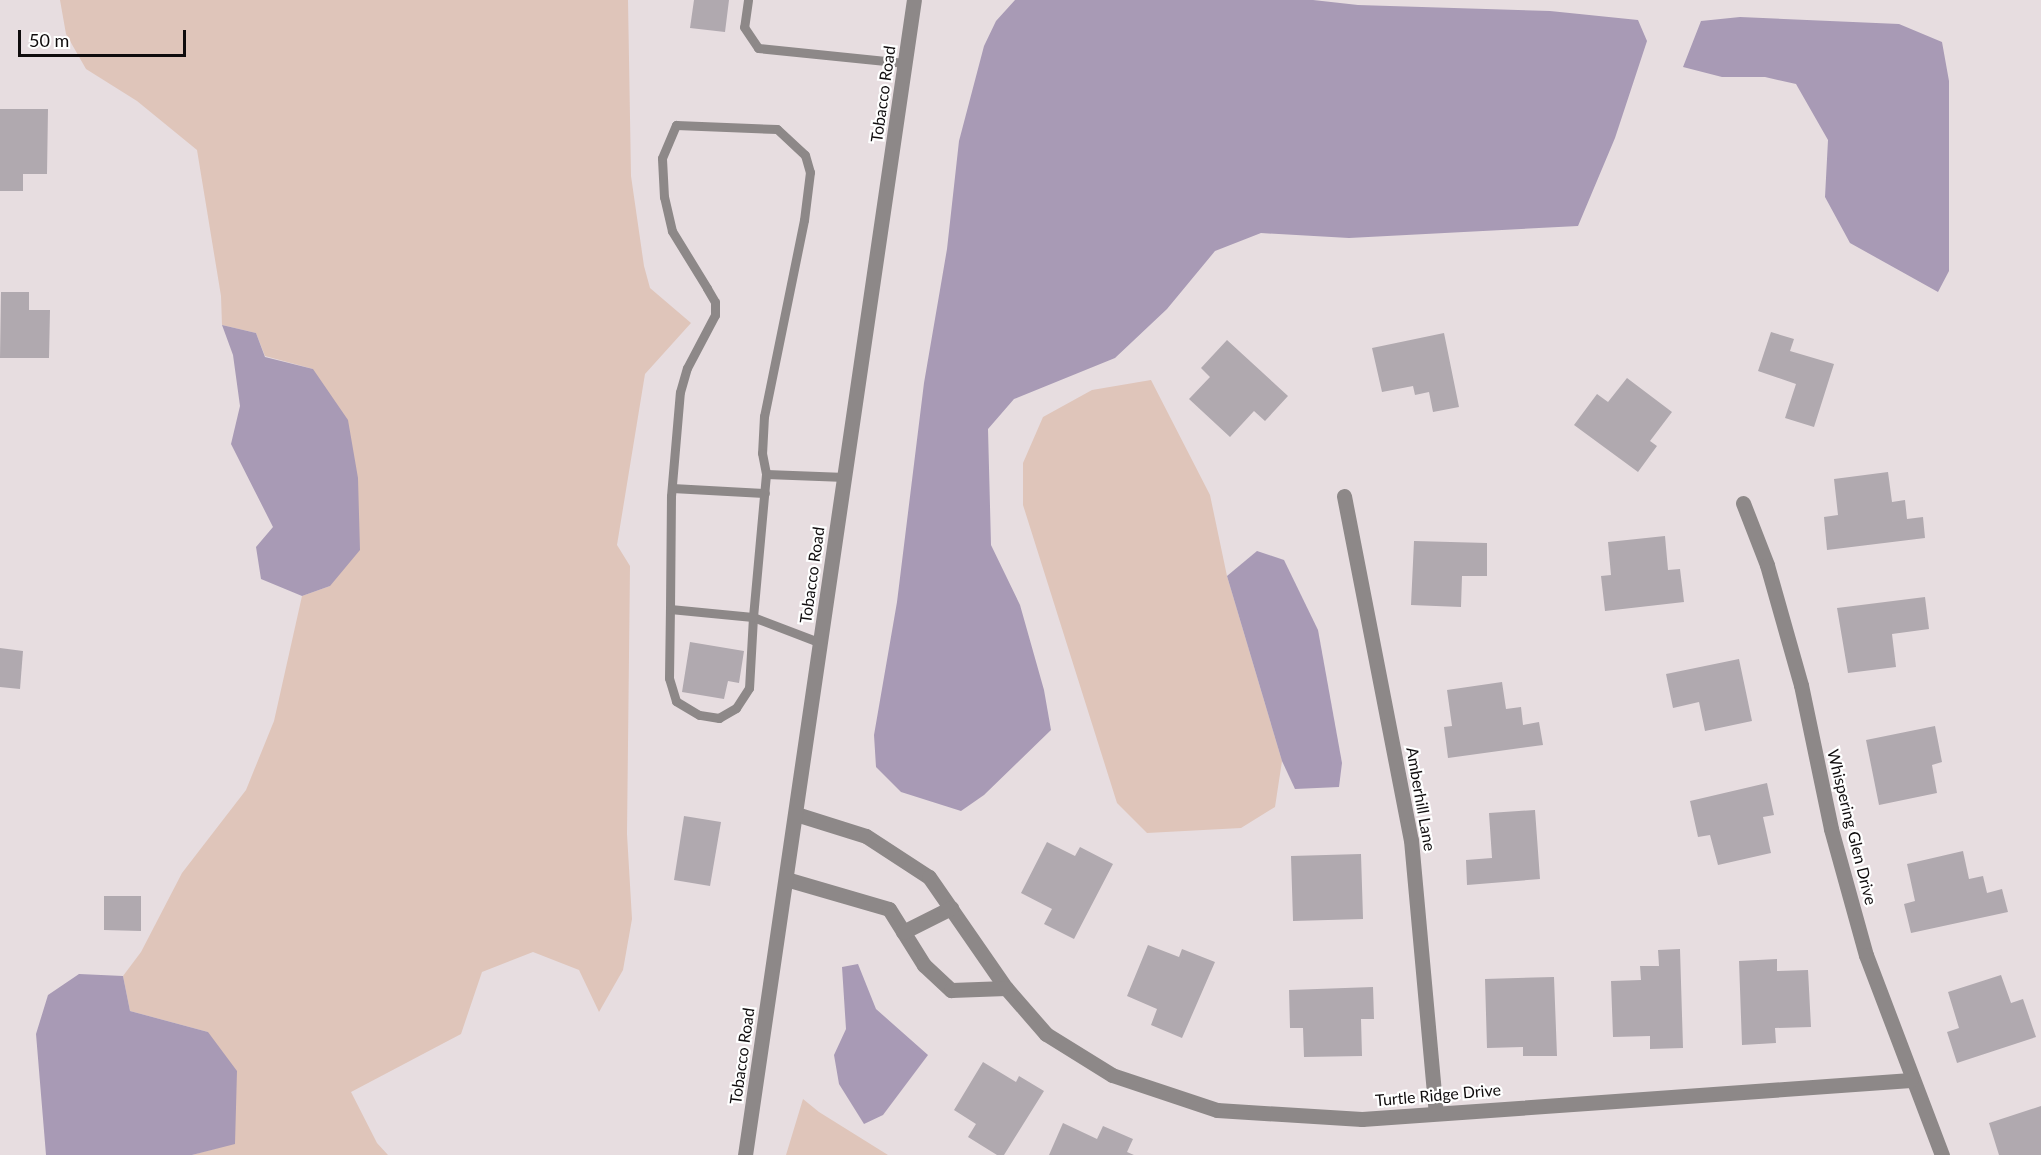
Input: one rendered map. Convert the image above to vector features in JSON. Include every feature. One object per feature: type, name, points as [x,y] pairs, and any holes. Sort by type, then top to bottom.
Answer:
[{"type":"street","name":"Tobacco Road","points":[[745,1155],[914,0]]},
{"type":"street","name":"Amberhill Lane","points":[[1344,496],[1412,840],[1436,1113]]},
{"type":"street","name":"Whispering Glen Drive","points":[[1743,503],[1767,565],[1801,685],[1831,829],[1866,955],[1911,1080],[1942,1155]]},
{"type":"street","name":"Turtle Ridge Drive","points":[[796,814],[866,837],[929,877],[1006,988],[1046,1034],[1112,1075],[1216,1110],[1362,1119],[1911,1080]]},
{"type":"street","points":[[786,879],[889,909],[924,965],[951,990],[1006,988]]},
{"type":"street","points":[[903,932],[951,908]]},
{"type":"lane","points":[[748,0],[744,27],[758,48],[772,53],[905,63]]},
{"type":"lane","points":[[676,125],[777,129],[805,154],[810,172],[804,220],[764,417],[762,453],[766,474],[749,688],[736,708],[719,718],[699,715],[676,701],[669,678],[672,488],[680,392],[687,368],[715,315],[715,302],[672,231],[664,197],[662,158],[676,125]]},
{"type":"lane","points":[[766,474],[845,477]]},
{"type":"lane","points":[[672,488],[765,493]]},
{"type":"lane","points":[[670,609],[753,617],[821,643]]},
{"type":"shaded area","points":[[60,0],[628,0],[631,176],[644,266],[650,288],[691,323],[645,374],[617,545],[630,566],[627,834],[632,919],[623,970],[599,1012],[579,970],[533,952],[482,972],[461,1034],[351,1092],[377,1143],[388,1155],[192,1155],[234,1143],[208,1032],[130,1011],[123,976],[141,952],[182,873],[246,790],[274,721],[302,596],[330,586],[313,369],[265,356],[256,333],[222,325],[221,296],[197,150],[137,101],[86,69],[66,34]]},
{"type":"shaded area","points":[[1015,0],[1313,0],[1358,5],[1550,11],[1638,20],[1647,41],[1615,138],[1578,226],[1349,238],[1261,233],[1215,251],[1167,309],[1115,358],[1014,399],[988,429],[991,545],[1020,605],[1044,690],[1051,730],[984,795],[961,811],[901,792],[876,767],[874,735],[897,602],[924,383],[947,249],[959,141],[984,46],[996,21]]},
{"type":"shaded area","points":[[1740,17],[1899,24],[1942,42],[1949,81],[1949,271],[1938,292],[1850,243],[1825,197],[1828,140],[1796,84],[1765,77],[1722,77],[1683,67],[1701,21]]},
{"type":"shaded area","points":[[222,325],[256,333],[265,357],[313,369],[348,420],[358,478],[360,550],[330,586],[302,596],[261,579],[256,547],[273,527],[231,444],[240,406],[233,355]]},
{"type":"shaded area","points":[[1151,380],[1210,495],[1227,576],[1282,761],[1275,807],[1241,828],[1147,833],[1117,803],[1023,505],[1023,463],[1043,417],[1092,390]]},
{"type":"shaded area","points":[[1257,551],[1284,560],[1318,630],[1342,763],[1339,787],[1295,789],[1282,761],[1227,576]]},
{"type":"shaded area","points":[[858,964],[876,1009],[928,1055],[883,1115],[864,1124],[839,1084],[834,1055],[846,1029],[842,967]]},
{"type":"shaded area","points":[[79,974],[123,976],[130,1011],[208,1032],[237,1071],[235,1144],[192,1155],[46,1155],[36,1034],[48,995]]},
{"type":"shaded area","points":[[803,1099],[819,1112],[888,1155],[786,1155]]},
{"type":"building","points":[[694,0],[729,0],[725,32],[690,28]]},
{"type":"building","points":[[0,109],[48,109],[47,174],[23,174],[23,191],[0,191]]},
{"type":"building","points":[[1,292],[29,292],[29,310],[50,310],[49,358],[0,358]]},
{"type":"building","points":[[1771,332],[1794,339],[1790,351],[1834,364],[1814,427],[1785,418],[1796,384],[1758,371]]},
{"type":"building","points":[[1444,333],[1459,407],[1433,412],[1429,392],[1415,395],[1413,386],[1382,392],[1372,348]]},
{"type":"building","points":[[1227,340],[1288,396],[1265,421],[1254,411],[1230,437],[1189,399],[1210,377],[1201,368]]},
{"type":"building","points":[[1627,378],[1672,412],[1650,441],[1657,446],[1638,472],[1574,425],[1597,394],[1608,402]]},
{"type":"building","points":[[1888,472],[1892,502],[1905,500],[1907,519],[1923,517],[1925,538],[1827,550],[1824,517],[1838,515],[1834,479]]},
{"type":"building","points":[[1665,536],[1668,570],[1680,569],[1684,602],[1605,611],[1601,576],[1611,575],[1608,542]]},
{"type":"building","points":[[1414,541],[1487,543],[1487,576],[1462,576],[1461,607],[1411,605]]},
{"type":"building","points":[[1925,597],[1929,629],[1892,634],[1896,667],[1848,673],[1837,608]]},
{"type":"building","points":[[690,642],[744,651],[739,683],[728,681],[724,699],[682,692]]},
{"type":"building","points":[[0,648],[23,651],[20,689],[0,687]]},
{"type":"building","points":[[1739,659],[1752,721],[1705,731],[1699,702],[1673,708],[1666,674]]},
{"type":"building","points":[[1502,682],[1506,709],[1521,707],[1523,725],[1539,722],[1543,745],[1448,758],[1444,727],[1452,726],[1447,690]]},
{"type":"building","points":[[1935,726],[1942,762],[1932,765],[1937,793],[1879,805],[1866,740]]},
{"type":"building","points":[[1767,783],[1774,815],[1763,817],[1771,853],[1718,865],[1710,835],[1698,837],[1690,801]]},
{"type":"building","points":[[1535,810],[1540,879],[1467,885],[1466,860],[1492,858],[1489,813]]},
{"type":"building","points":[[684,816],[721,822],[710,886],[674,880]]},
{"type":"building","points":[[1047,842],[1075,856],[1080,847],[1113,864],[1074,939],[1044,924],[1052,909],[1021,893]]},
{"type":"building","points":[[1963,851],[1969,879],[1983,876],[1987,893],[2002,889],[2008,912],[1911,933],[1904,904],[1915,901],[1907,864]]},
{"type":"building","points":[[1361,854],[1363,919],[1293,921],[1291,856]]},
{"type":"building","points":[[104,896],[141,896],[141,931],[104,930]]},
{"type":"building","points":[[1148,945],[1179,957],[1182,949],[1215,962],[1182,1038],[1151,1025],[1157,1009],[1127,996]]},
{"type":"building","points":[[1680,949],[1683,1048],[1650,1049],[1650,1036],[1613,1037],[1611,981],[1641,980],[1640,966],[1659,966],[1658,950]]},
{"type":"building","points":[[1777,959],[1777,971],[1808,970],[1811,1027],[1775,1028],[1776,1043],[1742,1045],[1739,961]]},
{"type":"building","points":[[2001,975],[2011,1003],[2023,999],[2036,1037],[1957,1063],[1947,1032],[1959,1028],[1948,992]]},
{"type":"building","points":[[1554,977],[1557,1056],[1523,1056],[1523,1047],[1487,1048],[1485,979]]},
{"type":"building","points":[[1373,987],[1374,1019],[1361,1019],[1362,1056],[1304,1057],[1303,1028],[1290,1028],[1289,990]]},
{"type":"building","points":[[983,1062],[1016,1082],[1019,1076],[1044,1091],[1004,1155],[997,1155],[968,1137],[976,1124],[954,1110]]},
{"type":"building","points":[[2041,1106],[2041,1155],[1999,1155],[1989,1123]]},
{"type":"building","points":[[1063,1123],[1097,1139],[1103,1126],[1133,1139],[1127,1152],[1134,1155],[1049,1155]]}]
